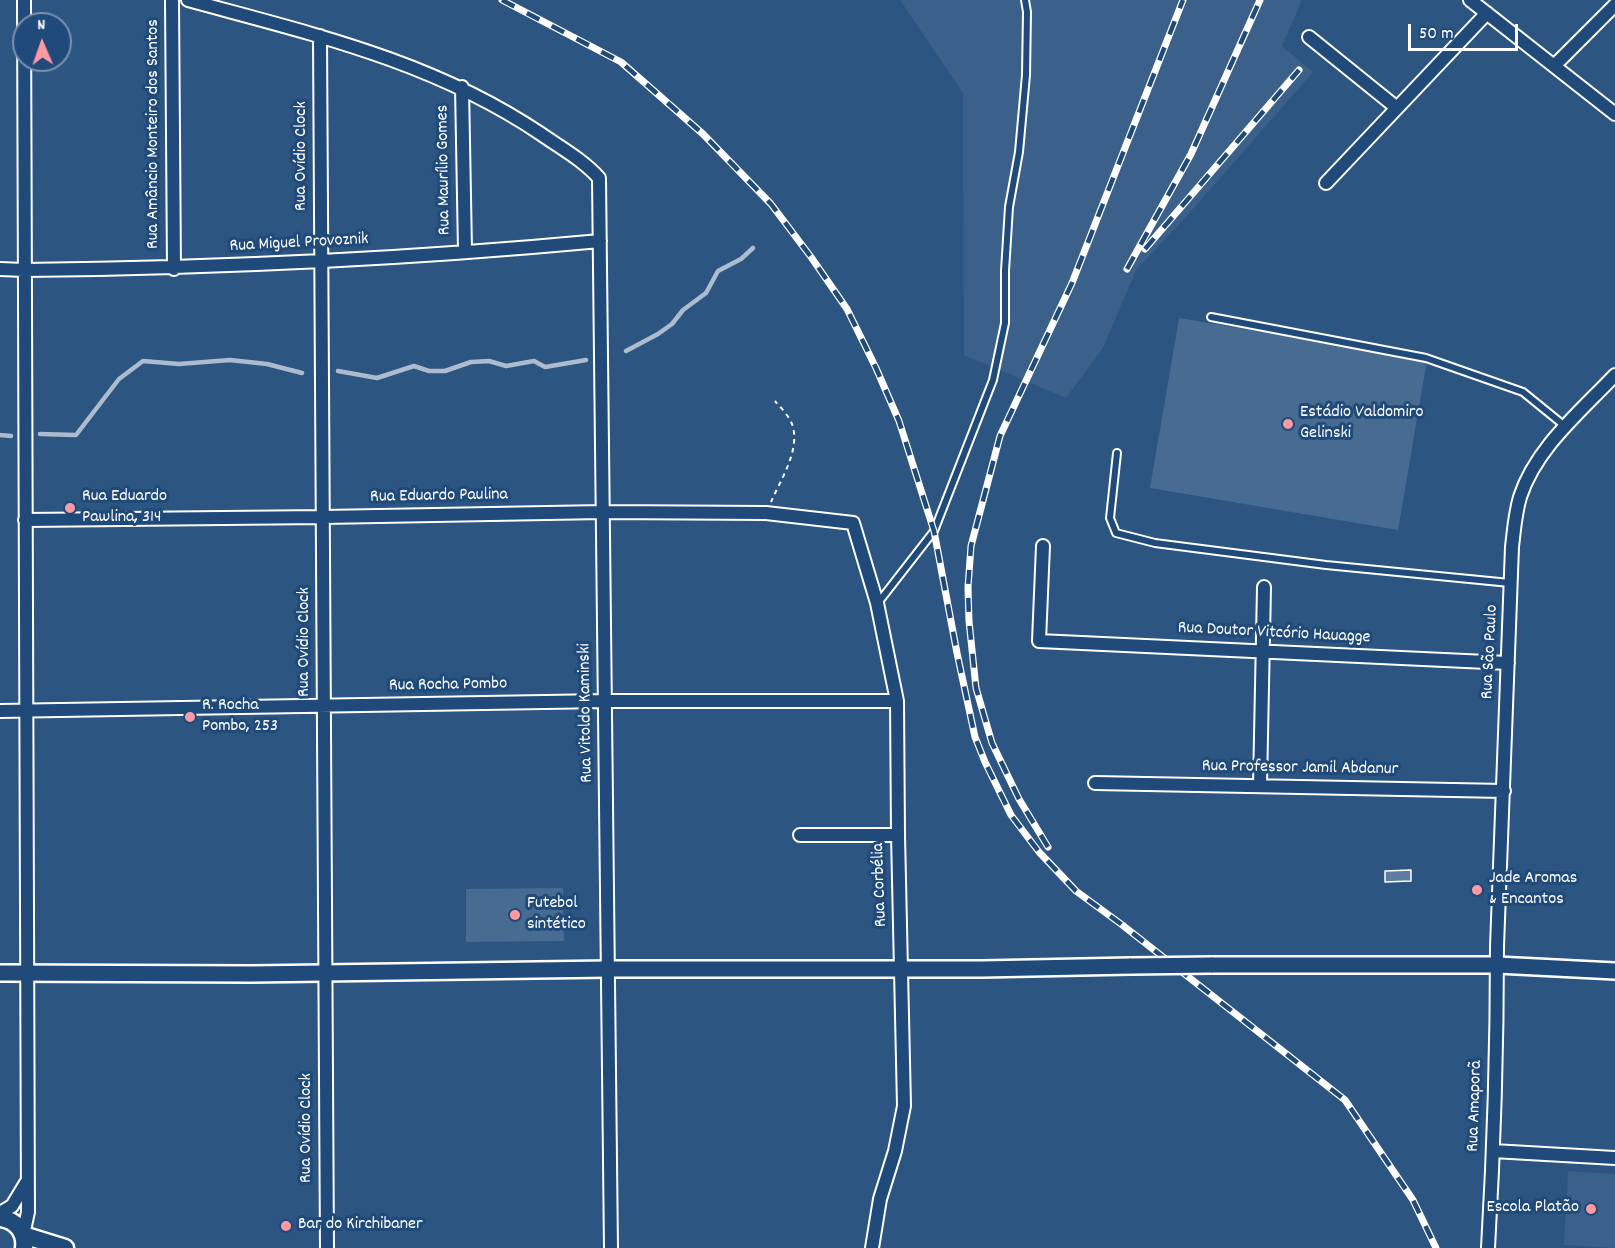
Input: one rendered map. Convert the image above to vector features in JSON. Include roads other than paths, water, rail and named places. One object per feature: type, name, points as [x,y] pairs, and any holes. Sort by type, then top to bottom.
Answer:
[{"type":"main road","points":[[0,1218],[14,1222],[24,1242],[65,1248]]},
{"type":"street","points":[[24,0],[26,1182],[28,1212],[24,1242]]},
{"type":"street","name":"Rua Amâncio Monteiro dos Santos","points":[[172,0],[174,269]]},
{"type":"street","points":[[188,0],[320,36],[418,69],[462,87]]},
{"type":"street","points":[[1470,0],[1615,114]]},
{"type":"street","points":[[1554,66],[1615,5]]},
{"type":"street","points":[[1326,183],[1487,13]]},
{"type":"street","name":"Rua Ovídio Clock","points":[[320,36],[327,1248]]},
{"type":"street","points":[[1309,37],[1397,108]]},
{"type":"street","name":"Rua Vitoldo Kaminski","points":[[462,87],[512,115],[589,166],[599,178],[611,1248]]},
{"type":"street","name":"Rua Maurílio Gomes","points":[[462,87],[465,251]]},
{"type":"street","name":"Rua Miguel Provoznik","points":[[0,269],[174,269],[600,241]]},
{"type":"street","name":"Rua São Paulo","points":[[1497,965],[1515,518],[1521,496],[1538,460],[1615,375]]},
{"type":"street","name":"Rua Eduardo Paulina","points":[[25,520],[603,512],[766,513],[852,523]]},
{"type":"street","name":"Rua Corbélia","points":[[852,523],[877,603],[897,701],[904,1106],[895,1151],[880,1199],[872,1248]]},
{"type":"street","name":"Rua Doutor Vitcório Hauagge","points":[[1043,546],[1039,641],[1508,663]]},
{"type":"street","points":[[1260,786],[1264,587]]},
{"type":"street","name":"Rua Rocha Pombo","points":[[0,711],[605,701],[897,701]]},
{"type":"street","name":"Rua Professor Jamil Abdanur","points":[[1095,783],[1504,791]]},
{"type":"street","points":[[800,835],[898,835]]},
{"type":"street","points":[[0,973],[901,969],[1211,965],[1497,965],[1615,970]]},
{"type":"street","name":"Rua Amaporã","points":[[1488,1248],[1493,1151],[1497,965]]},
{"type":"street","points":[[1493,1151],[1615,1158]]},
{"type":"street","points":[[0,1213],[12,1206],[26,1182]]},
{"type":"lane","points":[[877,603],[934,531],[993,380],[1005,323],[1009,207],[1019,152],[1026,75],[1027,12],[1025,0]]},
{"type":"lane","points":[[1211,317],[1426,358],[1523,392],[1566,427]]},
{"type":"lane","points":[[1117,453],[1110,518],[1116,533],[1130,538],[1326,565],[1512,583]]},
{"type":"waterway","points":[[626,351],[672,324],[683,310],[706,293],[718,271],[741,259],[753,248]]},
{"type":"waterway","points":[[40,434],[76,435],[119,379],[143,361],[179,364],[230,360],[267,364],[302,373]]},
{"type":"waterway","points":[[338,371],[377,378],[414,366],[429,371],[445,371],[471,362],[489,361],[506,366],[534,361],[545,367],[586,360]]},
{"type":"waterway","points":[[0,435],[11,436]]},
{"type":"railway","points":[[502,0],[621,62],[703,134],[771,204],[811,257],[847,309],[899,421],[934,531],[975,737],[1011,815],[1039,852],[1076,891],[1345,1100],[1413,1200],[1436,1248]]},
{"type":"railway","points":[[1048,847],[1019,799],[992,743],[976,688],[969,621],[968,587],[971,546],[1000,436],[1072,283],[1183,0]]},
{"type":"railway","points":[[1127,269],[1191,154],[1260,0]]},
{"type":"railway","points":[[1145,249],[1299,70]]},
{"type":"place","name":"Estádio Valdomiro Gelinski","points":[[1288,424]]},
{"type":"place","name":"Rua Eduardo Pawlina, 314","points":[[70,508]]},
{"type":"place","name":"R. Rocha Pombo, 253","points":[[190,717]]},
{"type":"place","name":"Jade Aromas & Encantos","points":[[1477,890]]},
{"type":"place","name":"Futebol sintético","points":[[515,915]]},
{"type":"place","name":"Escola Platão","points":[[1591,1209]]},
{"type":"place","name":"Bar do Kirchibaner","points":[[286,1226]]}]
